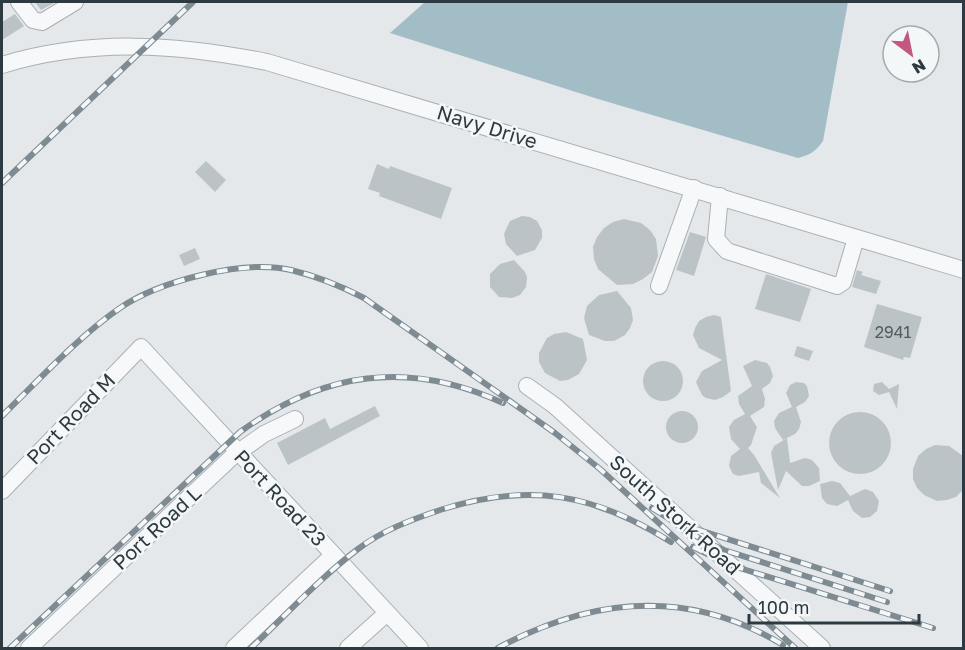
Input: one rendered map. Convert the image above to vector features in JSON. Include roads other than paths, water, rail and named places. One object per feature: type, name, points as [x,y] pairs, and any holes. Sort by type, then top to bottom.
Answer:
[{"type":"street","points":[[19,2],[33,20],[42,22],[75,2]]},
{"type":"street","name":"Navy Drive","points":[[2,65],[53,52],[144,45],[170,46],[240,56],[303,71],[963,270]]},
{"type":"street","points":[[659,286],[694,188]]},
{"type":"street","points":[[720,196],[716,239],[727,251],[837,286],[843,282],[856,238]]},
{"type":"street","name":"Port Road 23","points":[[141,347],[420,648]]},
{"type":"street","name":"Port Road M","points":[[2,491],[141,347]]},
{"type":"street","name":"South Stork Road","points":[[527,386],[555,406],[822,648]]},
{"type":"street","name":"Port Road L","points":[[29,648],[238,452],[264,434],[295,419]]},
{"type":"street","points":[[234,648],[333,555]]},
{"type":"street","points":[[348,648],[387,613]]},
{"type":"water","points":[[425,2],[848,2],[823,141],[812,152],[798,158],[598,99],[390,33]]},
{"type":"railway","points":[[2,183],[193,2]]},
{"type":"railway","points":[[2,416],[89,332],[137,298],[179,281],[227,270],[272,267],[300,272],[364,298],[555,433],[600,469],[795,648]]},
{"type":"railway","points":[[10,648],[240,432],[271,412],[303,396],[335,385],[367,378],[400,377],[434,381],[468,389],[503,403]]},
{"type":"railway","points":[[251,648],[330,572],[368,542],[408,522],[472,501],[503,496],[560,497],[615,512],[671,542]]},
{"type":"railway","points":[[652,508],[704,541],[724,550],[887,602]]},
{"type":"railway","points":[[696,529],[890,591]]},
{"type":"railway","points":[[693,547],[730,565],[933,628]]},
{"type":"railway","points":[[498,648],[533,631],[569,618],[605,610],[640,606],[676,607],[712,614],[748,627],[783,645]]}]
